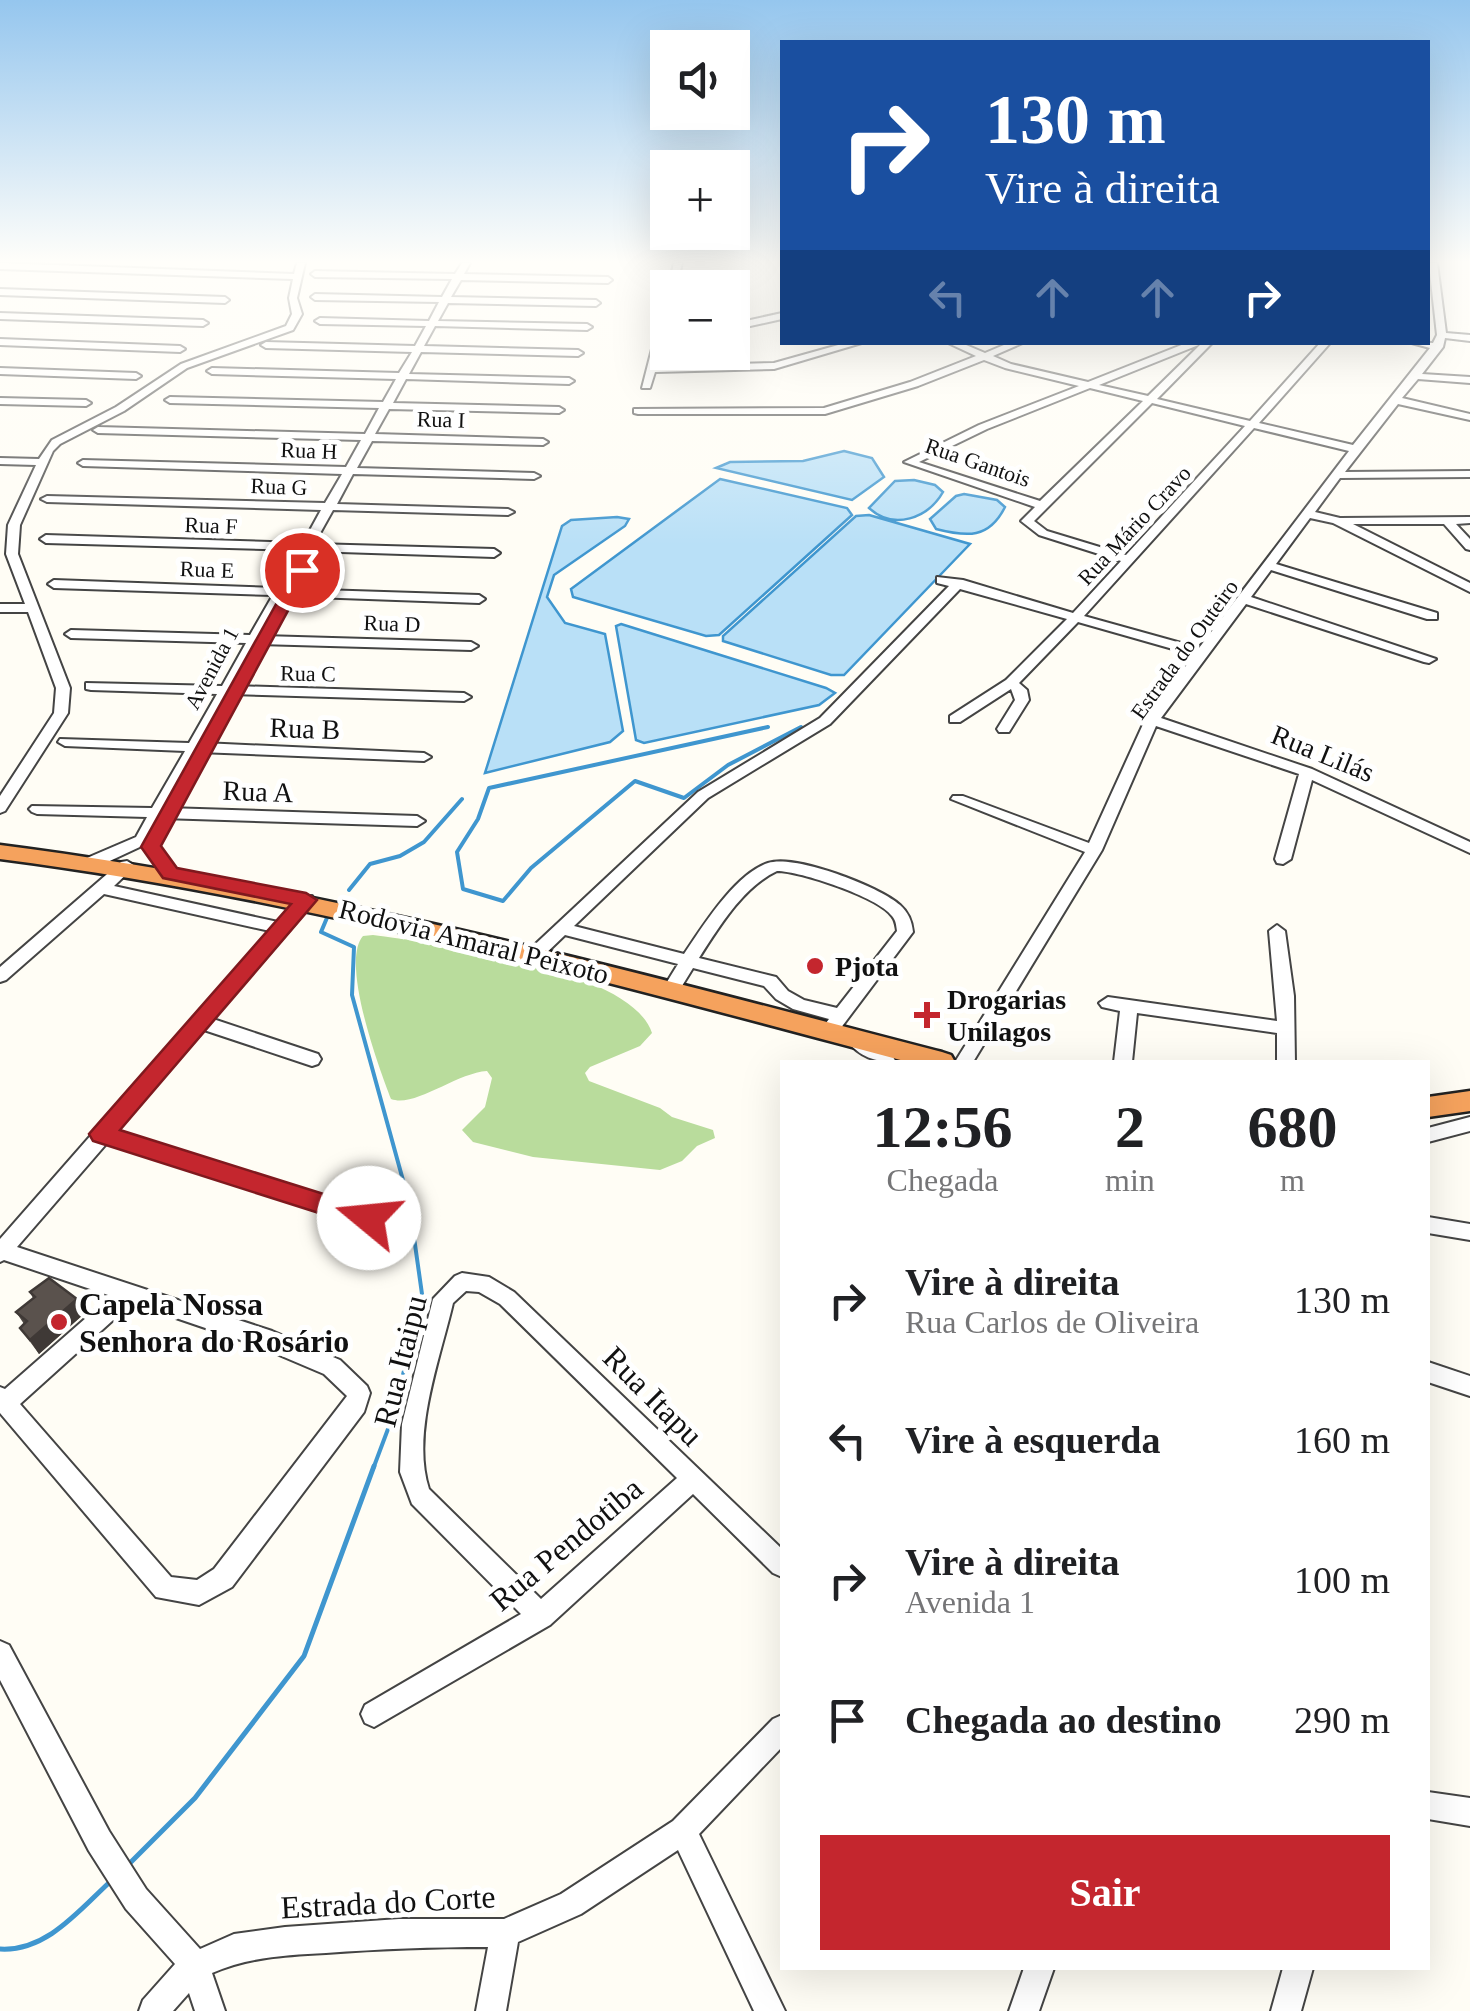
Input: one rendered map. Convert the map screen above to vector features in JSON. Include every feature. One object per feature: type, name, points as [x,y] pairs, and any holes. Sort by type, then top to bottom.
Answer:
[{"type":"highway","name":"Rodovia Amaral Peixoto","points":[[0,852],[127,866],[325,905],[671,990],[834,1024],[855,1040],[934,1060]]},
{"type":"highway","points":[[1430,1107],[1470,1101]]},
{"type":"street","points":[[0,808],[60,713],[64,698],[64,688],[32,608],[6,554],[17,505],[56,442],[120,408],[184,366],[210,357]]},
{"type":"street","name":"Avenida 1","points":[[170,874],[151,847],[163,813],[418,357]]},
{"type":"street","points":[[750,367],[774,366],[807,357]]},
{"type":"street","points":[[638,412],[825,411],[914,384],[982,357]]},
{"type":"street","points":[[987,357],[1087,386],[1356,450]]},
{"type":"street","name":"Rua Gantois","points":[[1043,506],[910,462],[984,427],[1162,357]]},
{"type":"street","points":[[1128,558],[1032,528],[1027,522],[1195,357]]},
{"type":"street","name":"Rua Mário Cravo","points":[[955,719],[1010,683],[1077,616],[1314,357]]},
{"type":"street","name":"Estrada do Outeiro","points":[[965,1060],[1094,850],[1152,720],[1429,357]]},
{"type":"street","points":[[0,370],[136,376]]},
{"type":"street","points":[[646,386],[653,370]]},
{"type":"street","points":[[212,371],[570,381]]},
{"type":"street","points":[[1416,376],[1470,380]]},
{"type":"street","points":[[0,400],[86,403]]},
{"type":"street","points":[[170,400],[559,410]]},
{"type":"street","points":[[1396,400],[1470,417]]},
{"type":"street","name":"Rua I","points":[[98,430],[543,442]]},
{"type":"street","points":[[0,461],[43,462]]},
{"type":"street","name":"Rua H","points":[[82,464],[534,476]]},
{"type":"street","points":[[1337,475],[1470,474]]},
{"type":"street","name":"Rua G","points":[[47,500],[508,512]]},
{"type":"street","points":[[1309,514],[1338,521],[1470,588]]},
{"type":"street","points":[[1447,520],[1470,546]]},
{"type":"street","points":[[1338,521],[1470,520]]},
{"type":"street","name":"Rua F","points":[[46,539],[494,553]]},
{"type":"street","points":[[1270,566],[1432,616]]},
{"type":"street","points":[[941,580],[1202,653]]},
{"type":"street","points":[[534,955],[704,795],[825,722],[959,583]]},
{"type":"street","name":"Rua E","points":[[54,584],[479,599]]},
{"type":"street","points":[[1244,599],[1429,660]]},
{"type":"street","points":[[0,608],[32,608]]},
{"type":"street","name":"Rua D","points":[[71,634],[471,646]]},
{"type":"street","points":[[1004,730],[1022,700],[1020,690],[1010,683]]},
{"type":"street","name":"Rua C","points":[[92,686],[464,697]]},
{"type":"street","name":"Rua Lilás","points":[[1152,720],[1307,772],[1470,848]]},
{"type":"street","name":"Rua B","points":[[65,742],[424,757]]},
{"type":"street","points":[[1283,860],[1307,772]]},
{"type":"street","points":[[958,799],[1094,850]]},
{"type":"street","name":"Rua A","points":[[37,809],[417,822]]},
{"type":"street","name":"Avenida 1","points":[[93,862],[138,843],[163,813]]},
{"type":"street","points":[[562,929],[688,959],[770,981],[782,996],[834,1024],[905,932],[895,907],[848,885],[777,864],[765,869],[688,959],[671,990]]},
{"type":"street","points":[[0,976],[127,866]]},
{"type":"street","points":[[103,890],[282,928]]},
{"type":"street","points":[[128,1294],[2,1400],[165,1588],[182,1593],[210,1588],[240,1559],[356,1405],[359,1393],[332,1367],[264,1338],[1,1252],[282,928],[325,905]]},
{"type":"street","points":[[1276,930],[1285,996],[1286,1060]]},
{"type":"street","points":[[1108,1004],[1129,1010],[1284,1028]]},
{"type":"street","points":[[1123,1060],[1129,1010]]},
{"type":"street","points":[[201,1022],[312,1059]]},
{"type":"street","points":[[855,1040],[883,1060]]},
{"type":"street","points":[[1430,1134],[1470,1124]]},
{"type":"street","points":[[102,1134],[369,1218]]},
{"type":"street","points":[[1430,1225],[1470,1232]]},
{"type":"street","name":"Rua Itaipu","points":[[472,1282],[462,1282],[444,1299],[413,1424],[412,1472],[420,1496],[541,1616]]},
{"type":"street","name":"Rua Itapu","points":[[472,1282],[507,1298],[780,1563]]},
{"type":"street","points":[[1430,1373],[1470,1386]]},
{"type":"street","name":"Rua Pendotiba","points":[[374,1714],[541,1616],[692,1480]]},
{"type":"street","points":[[0,1654],[99,1841],[136,1900],[195,1965],[210,2011]]},
{"type":"street","name":"Estrada do Corte","points":[[154,2011],[195,1965],[234,1949],[285,1940],[400,1933],[505,1933],[571,1904],[683,1831],[780,1730]]},
{"type":"street","points":[[1430,1806],[1470,1812]]},
{"type":"street","points":[[683,1831],[770,2011]]},
{"type":"street","points":[[491,2011],[505,1933]]},
{"type":"street","points":[[1024,2011],[1037,1970]]},
{"type":"street","points":[[1286,2011],[1297,1970]]},
{"type":"green space","points":[[363,936],[483,952],[571,976],[608,991],[637,1010],[652,1033],[640,1046],[590,1067],[585,1073],[589,1081],[713,1130],[715,1138],[697,1146],[682,1161],[660,1170],[533,1157],[473,1142],[462,1130],[485,1107],[492,1078],[487,1071],[462,1077],[412,1099],[391,1099],[364,1016],[356,968],[357,949]]},
{"type":"water","points":[[844,451],[872,458],[884,477],[852,500],[716,468],[730,462],[803,461]]},
{"type":"water","points":[[720,479],[847,508],[852,515],[719,635],[706,636],[573,597],[571,589]]},
{"type":"water","points":[[895,481],[935,485],[943,492],[920,515],[889,519],[869,508]]},
{"type":"water","points":[[956,496],[997,500],[1005,507],[992,525],[976,533],[936,529],[930,519]]},
{"type":"water","points":[[869,515],[970,544],[844,675],[831,675],[723,641],[723,636],[856,516]]},
{"type":"water","points":[[629,519],[625,526],[554,575],[547,597],[565,623],[605,634],[623,731],[610,742],[485,773],[562,526],[571,520]]},
{"type":"water","points":[[621,624],[835,693],[819,705],[644,743],[636,740],[616,626]]},
{"type":"building","points":[[49,1278],[77,1299],[30,1340],[20,1328],[27,1321],[16,1312],[35,1297],[30,1292]]},
{"type":"waterway","points":[[768,727],[489,788],[478,819],[457,852],[463,889],[503,901],[531,868],[635,781],[684,798],[728,765],[801,727]]},
{"type":"waterway","points":[[349,890],[370,864],[400,856],[424,842],[462,799]]},
{"type":"waterway","points":[[329,913],[321,932],[354,947],[352,995],[409,1202],[422,1294],[394,1413],[373,1469]]},
{"type":"waterway","points":[[126,1867],[195,1798],[304,1656],[374,1466]]},
{"type":"waterway","points":[[0,1949],[33,1944],[48,1936],[112,1880]]},
{"type":"place","name":"Pjota","points":[[815,966]]},
{"type":"place","name":"Drogarias Unilagos","points":[[927,1015]]},
{"type":"place","name":"Capela Nossa Senhora do Rosário","points":[[59,1322]]},
{"type":"route","points":[[302,570],[151,847],[170,874],[306,900],[102,1134],[369,1218]]}]
